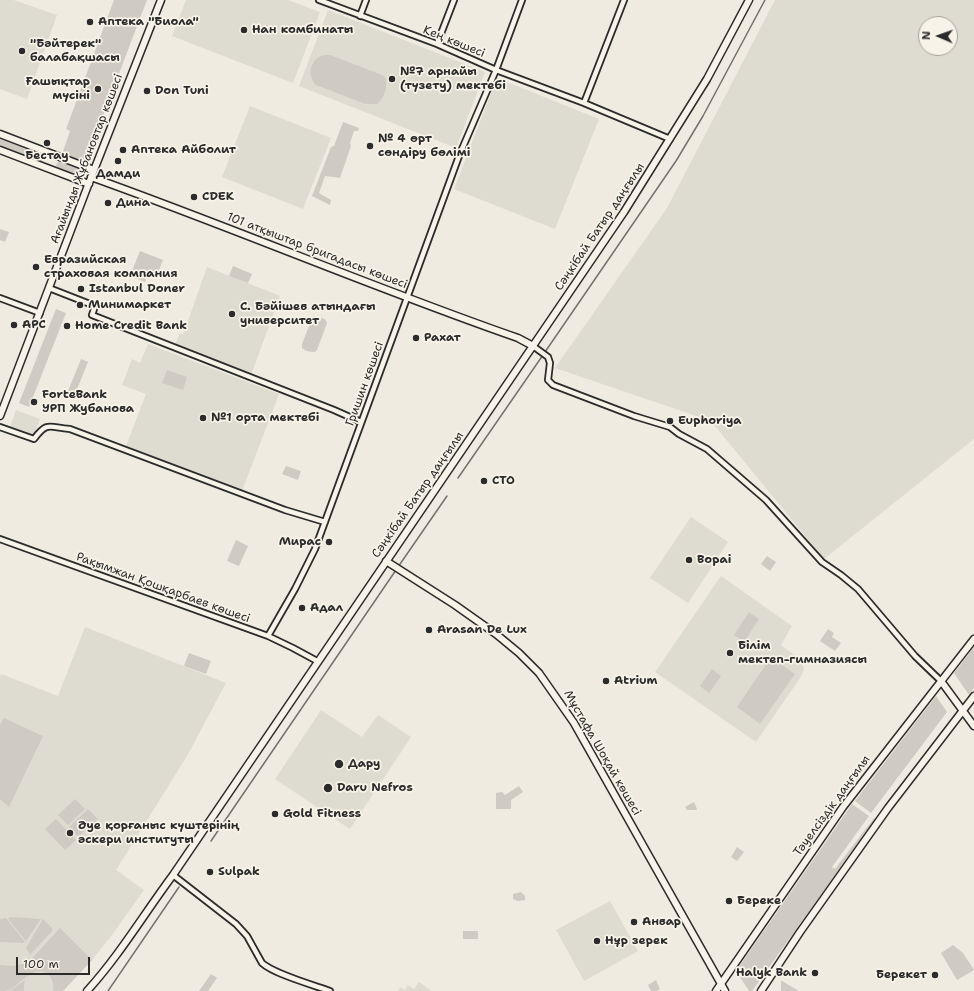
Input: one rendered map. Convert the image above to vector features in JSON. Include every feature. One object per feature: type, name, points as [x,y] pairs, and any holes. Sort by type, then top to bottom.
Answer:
[{"type":"street","name":"Ағайынды Жұбановтар көшесі","points":[[0,416],[91,177],[161,0]]},
{"type":"street","name":"Кең көшесі","points":[[319,0],[437,44],[496,70],[584,103],[670,139]]},
{"type":"street","points":[[360,16],[366,0]]},
{"type":"street","points":[[437,44],[454,0]]},
{"type":"street","name":"Гришин көшесі","points":[[268,636],[296,589],[315,549],[459,156],[496,70],[522,0]]},
{"type":"street","points":[[584,103],[624,0]]},
{"type":"street","name":"Сәңкібай Батыр даңғылы","points":[[87,991],[120,950],[172,876],[624,212],[707,78],[749,0]]},
{"type":"street","points":[[0,134],[94,170]]},
{"type":"street","points":[[0,150],[89,184]]},
{"type":"street","name":"101 атқыштар бригадасы көшесі","points":[[91,177],[407,298],[518,338],[534,346]]},
{"type":"street","points":[[49,288],[94,306],[92,316],[328,407],[361,422]]},
{"type":"street","points":[[0,298],[40,313]]},
{"type":"street","points":[[534,346],[548,357],[550,363],[548,380],[553,385],[634,416],[670,427],[716,456],[766,500],[822,562],[858,589],[915,656],[941,681],[974,726]]},
{"type":"street","points":[[0,427],[34,439],[43,428],[50,425],[70,429],[285,510],[325,522]]},
{"type":"street","name":"Рақымжан Қошқарбаев көшесі","points":[[0,539],[268,636],[317,662]]},
{"type":"street","name":"Мұстафа Шоқай көшесі","points":[[386,561],[496,634],[540,673],[574,723],[725,991]]},
{"type":"street","name":"Тәуелсіздік даңғылы","points":[[716,991],[720,983],[842,807],[974,638]]},
{"type":"street","points":[[761,991],[800,932],[888,808],[974,696]]},
{"type":"street","points":[[172,876],[236,924],[247,936],[265,966],[285,975],[330,991]]},
{"type":"shaded area","name":"\"Бәйтерек\" балабақшасы","points":[[0,0],[14,0],[57,15],[27,99],[0,89]]},
{"type":"shaded area","points":[[114,0],[147,0],[85,163],[62,154],[70,131],[66,129]]},
{"type":"shaded area","points":[[186,0],[288,0],[320,12],[293,83],[172,36]]},
{"type":"shaded area","points":[[775,0],[974,0],[974,439],[824,559],[711,421],[555,368],[667,208]]},
{"type":"shaded area","name":"№7 арнайы (түзету) мектебі","points":[[328,10],[485,72],[456,148],[299,86]]},
{"type":"shaded area","points":[[325,55],[330,55],[382,75],[386,78],[385,92],[382,99],[377,104],[365,104],[316,85],[311,77],[311,67],[316,60]]},
{"type":"shaded area","points":[[497,78],[599,119],[555,229],[454,189]]},
{"type":"shaded area","points":[[250,106],[331,138],[303,209],[222,177]]},
{"type":"shaded area","points":[[343,122],[359,128],[358,131],[354,131],[350,143],[351,146],[340,178],[325,176],[319,193],[331,200],[330,205],[312,196],[331,147],[334,146]]},
{"type":"shaded area","points":[[0,137],[44,153],[46,158],[40,163],[0,147]]},
{"type":"shaded area","points":[[61,160],[84,169],[86,173],[85,176],[80,178],[58,169],[56,165]]},
{"type":"shaded area","points":[[0,229],[9,232],[5,242],[0,240]]},
{"type":"shaded area","points":[[140,251],[163,260],[156,277],[148,274],[145,282],[130,276]]},
{"type":"shaded area","points":[[233,266],[252,274],[248,283],[229,276]]},
{"type":"shaded area","name":"С. Бәйішев атындағы университет","points":[[207,267],[280,296],[251,375],[175,345],[180,333],[183,335]]},
{"type":"shaded area","points":[[56,309],[66,313],[29,407],[19,403]]},
{"type":"shaded area","points":[[313,316],[325,319],[327,323],[315,352],[302,348],[302,344]]},
{"type":"shaded area","name":"№1 орта мектебі","points":[[148,344],[279,394],[242,491],[126,446],[146,394],[122,385],[132,359],[140,363]]},
{"type":"shaded area","points":[[81,359],[88,362],[75,394],[68,391]]},
{"type":"shaded area","points":[[167,370],[187,377],[183,390],[162,383]]},
{"type":"shaded area","points":[[16,410],[40,419],[34,436],[10,427]]},
{"type":"shaded area","points":[[286,466],[301,471],[298,480],[282,474]]},
{"type":"shaded area","name":"Bopai","points":[[691,517],[728,542],[688,603],[650,578]]},
{"type":"shaded area","points":[[236,540],[248,546],[239,566],[227,561]]},
{"type":"shaded area","points":[[767,556],[776,562],[770,571],[761,564]]},
{"type":"shaded area","name":"Білім мектеп-гимназиясы","points":[[721,576],[792,626],[781,645],[802,661],[804,670],[756,742],[655,672]]},
{"type":"shaded area","points":[[749,612],[759,619],[744,642],[734,635]]},
{"type":"shaded area","name":"Әуе қорғаныс күштерінің әскери институты","points":[[85,627],[226,683],[187,756],[116,870],[144,890],[112,935],[92,960],[63,991],[0,991],[0,677],[1,674],[58,696]]},
{"type":"shaded area","points":[[828,629],[834,633],[832,637],[841,643],[835,651],[820,641]]},
{"type":"shaded area","points":[[974,647],[974,688],[969,695],[954,673]]},
{"type":"shaded area","points":[[189,653],[211,661],[206,674],[184,666]]},
{"type":"shaded area","points":[[771,657],[795,674],[760,724],[737,707]]},
{"type":"shaded area","points":[[712,669],[721,676],[709,693],[700,686]]},
{"type":"shaded area","points":[[936,696],[947,712],[871,813],[855,801]]},
{"type":"shaded area","name":"Дару","points":[[321,710],[362,737],[378,715],[411,737],[350,829],[275,779]]},
{"type":"shaded area","points":[[4,718],[43,736],[9,807],[0,799],[0,725]]},
{"type":"shaded area","points":[[519,786],[523,792],[511,800],[511,809],[496,809],[496,793],[502,792],[505,795]]},
{"type":"shaded area","points":[[75,799],[85,809],[68,825],[58,815]]},
{"type":"shaded area","points":[[694,802],[697,809],[687,810],[685,807]]},
{"type":"shaded area","points":[[852,804],[869,816],[832,867],[835,869],[874,818],[875,819],[752,991],[749,991],[736,971]]},
{"type":"shaded area","points":[[88,809],[98,819],[78,837],[69,827]]},
{"type":"shaded area","points":[[56,819],[76,840],[65,850],[45,829]]},
{"type":"shaded area","points":[[737,847],[744,852],[737,861],[731,857]]},
{"type":"shaded area","points":[[521,892],[525,896],[525,900],[518,901],[513,899],[513,894]]},
{"type":"shaded area","name":"Нұр зерек","points":[[610,901],[638,951],[584,981],[556,930]]},
{"type":"shaded area","points":[[10,917],[41,919],[26,941],[8,919]]},
{"type":"shaded area","points":[[6,918],[25,942],[24,943],[0,942],[0,919]]},
{"type":"shaded area","points":[[43,919],[52,928],[52,931],[30,955],[26,948]]},
{"type":"shaded area","points":[[60,928],[92,960],[63,991],[53,991],[53,984],[50,976],[45,972],[39,971],[28,976],[9,990],[0,991],[0,965],[13,966],[28,963]]},
{"type":"shaded area","points":[[463,931],[478,931],[478,939],[463,939]]},
{"type":"shaded area","points":[[953,945],[963,953],[974,970],[957,980],[941,953]]},
{"type":"shaded area","points":[[211,974],[217,978],[208,991],[199,991]]},
{"type":"shaded area","points":[[25,980],[24,991],[10,991]]},
{"type":"shaded area","points":[[656,980],[660,989],[657,991],[651,991],[648,985]]},
{"type":"shaded area","points":[[782,981],[799,991],[781,991]]},
{"type":"shaded area","points":[[419,982],[432,991],[398,991],[400,987],[405,990],[408,985],[414,989]]},
{"type":"waterway","points":[[545,352],[676,161],[703,116],[765,0]]},
{"type":"waterway","points":[[458,478],[543,355]]},
{"type":"waterway","points":[[398,567],[447,496]]},
{"type":"waterway","points":[[211,841],[396,570]]},
{"type":"waterway","points":[[108,991],[179,887]]},
{"type":"place","name":"Аптека \"Биола\"","points":[[90,22]]},
{"type":"place","name":"Нан комбинаты","points":[[244,30]]},
{"type":"place","name":"\"Бәйтерек\" балабақшасы","points":[[22,51]]},
{"type":"place","name":"№7 арнайы (түзету) мектебі","points":[[392,79]]},
{"type":"place","name":"Ғашықтар мүсіні","points":[[98,89]]},
{"type":"place","name":"Don Tuni","points":[[147,91]]},
{"type":"place","name":"Бестау","points":[[47,143]]},
{"type":"place","name":"№ 4 өрт сөндіру бөлімі","points":[[370,146]]},
{"type":"place","name":"Аптека Айболит","points":[[123,150]]},
{"type":"place","name":"Дамди","points":[[118,161]]},
{"type":"place","name":"CDEK","points":[[194,197]]},
{"type":"place","name":"Дина","points":[[108,203]]},
{"type":"place","name":"Евразийская страховая компания","points":[[36,267]]},
{"type":"place","name":"Istanbul Doner","points":[[81,289]]},
{"type":"place","name":"Минимаркет","points":[[80,305]]},
{"type":"place","name":"С. Бәйішев атындағы университет","points":[[232,314]]},
{"type":"place","name":"АРС","points":[[14,325]]},
{"type":"place","name":"Home Credit Bank","points":[[67,326]]},
{"type":"place","name":"Рахат","points":[[416,338]]},
{"type":"place","name":"ForteBank УРП Жубанова","points":[[34,402]]},
{"type":"place","name":"№1 орта мектебі","points":[[203,418]]},
{"type":"place","name":"Euphoriya","points":[[670,421]]},
{"type":"place","name":"СТО","points":[[484,481]]},
{"type":"place","name":"Мирас","points":[[329,542]]},
{"type":"place","name":"Bopai","points":[[689,560]]},
{"type":"place","name":"Адал","points":[[302,608]]},
{"type":"place","name":"Arasan De Lux","points":[[429,630]]},
{"type":"place","name":"Білім мектеп-гимназиясы","points":[[730,653]]},
{"type":"place","name":"Atrium","points":[[606,681]]},
{"type":"place","name":"Дару","points":[[339,764]]},
{"type":"place","name":"Daru Nefros","points":[[328,788]]},
{"type":"place","name":"Gold Fitness","points":[[275,814]]},
{"type":"place","name":"Әуе қорғаныс күштерінің әскери институты","points":[[70,833]]},
{"type":"place","name":"Sulpak","points":[[210,872]]},
{"type":"place","name":"Береке","points":[[729,901]]},
{"type":"place","name":"Анвар","points":[[634,922]]},
{"type":"place","name":"Нұр зерек","points":[[597,941]]},
{"type":"place","name":"Halyk Bank","points":[[815,973]]},
{"type":"place","name":"Берекет","points":[[935,975]]}]
